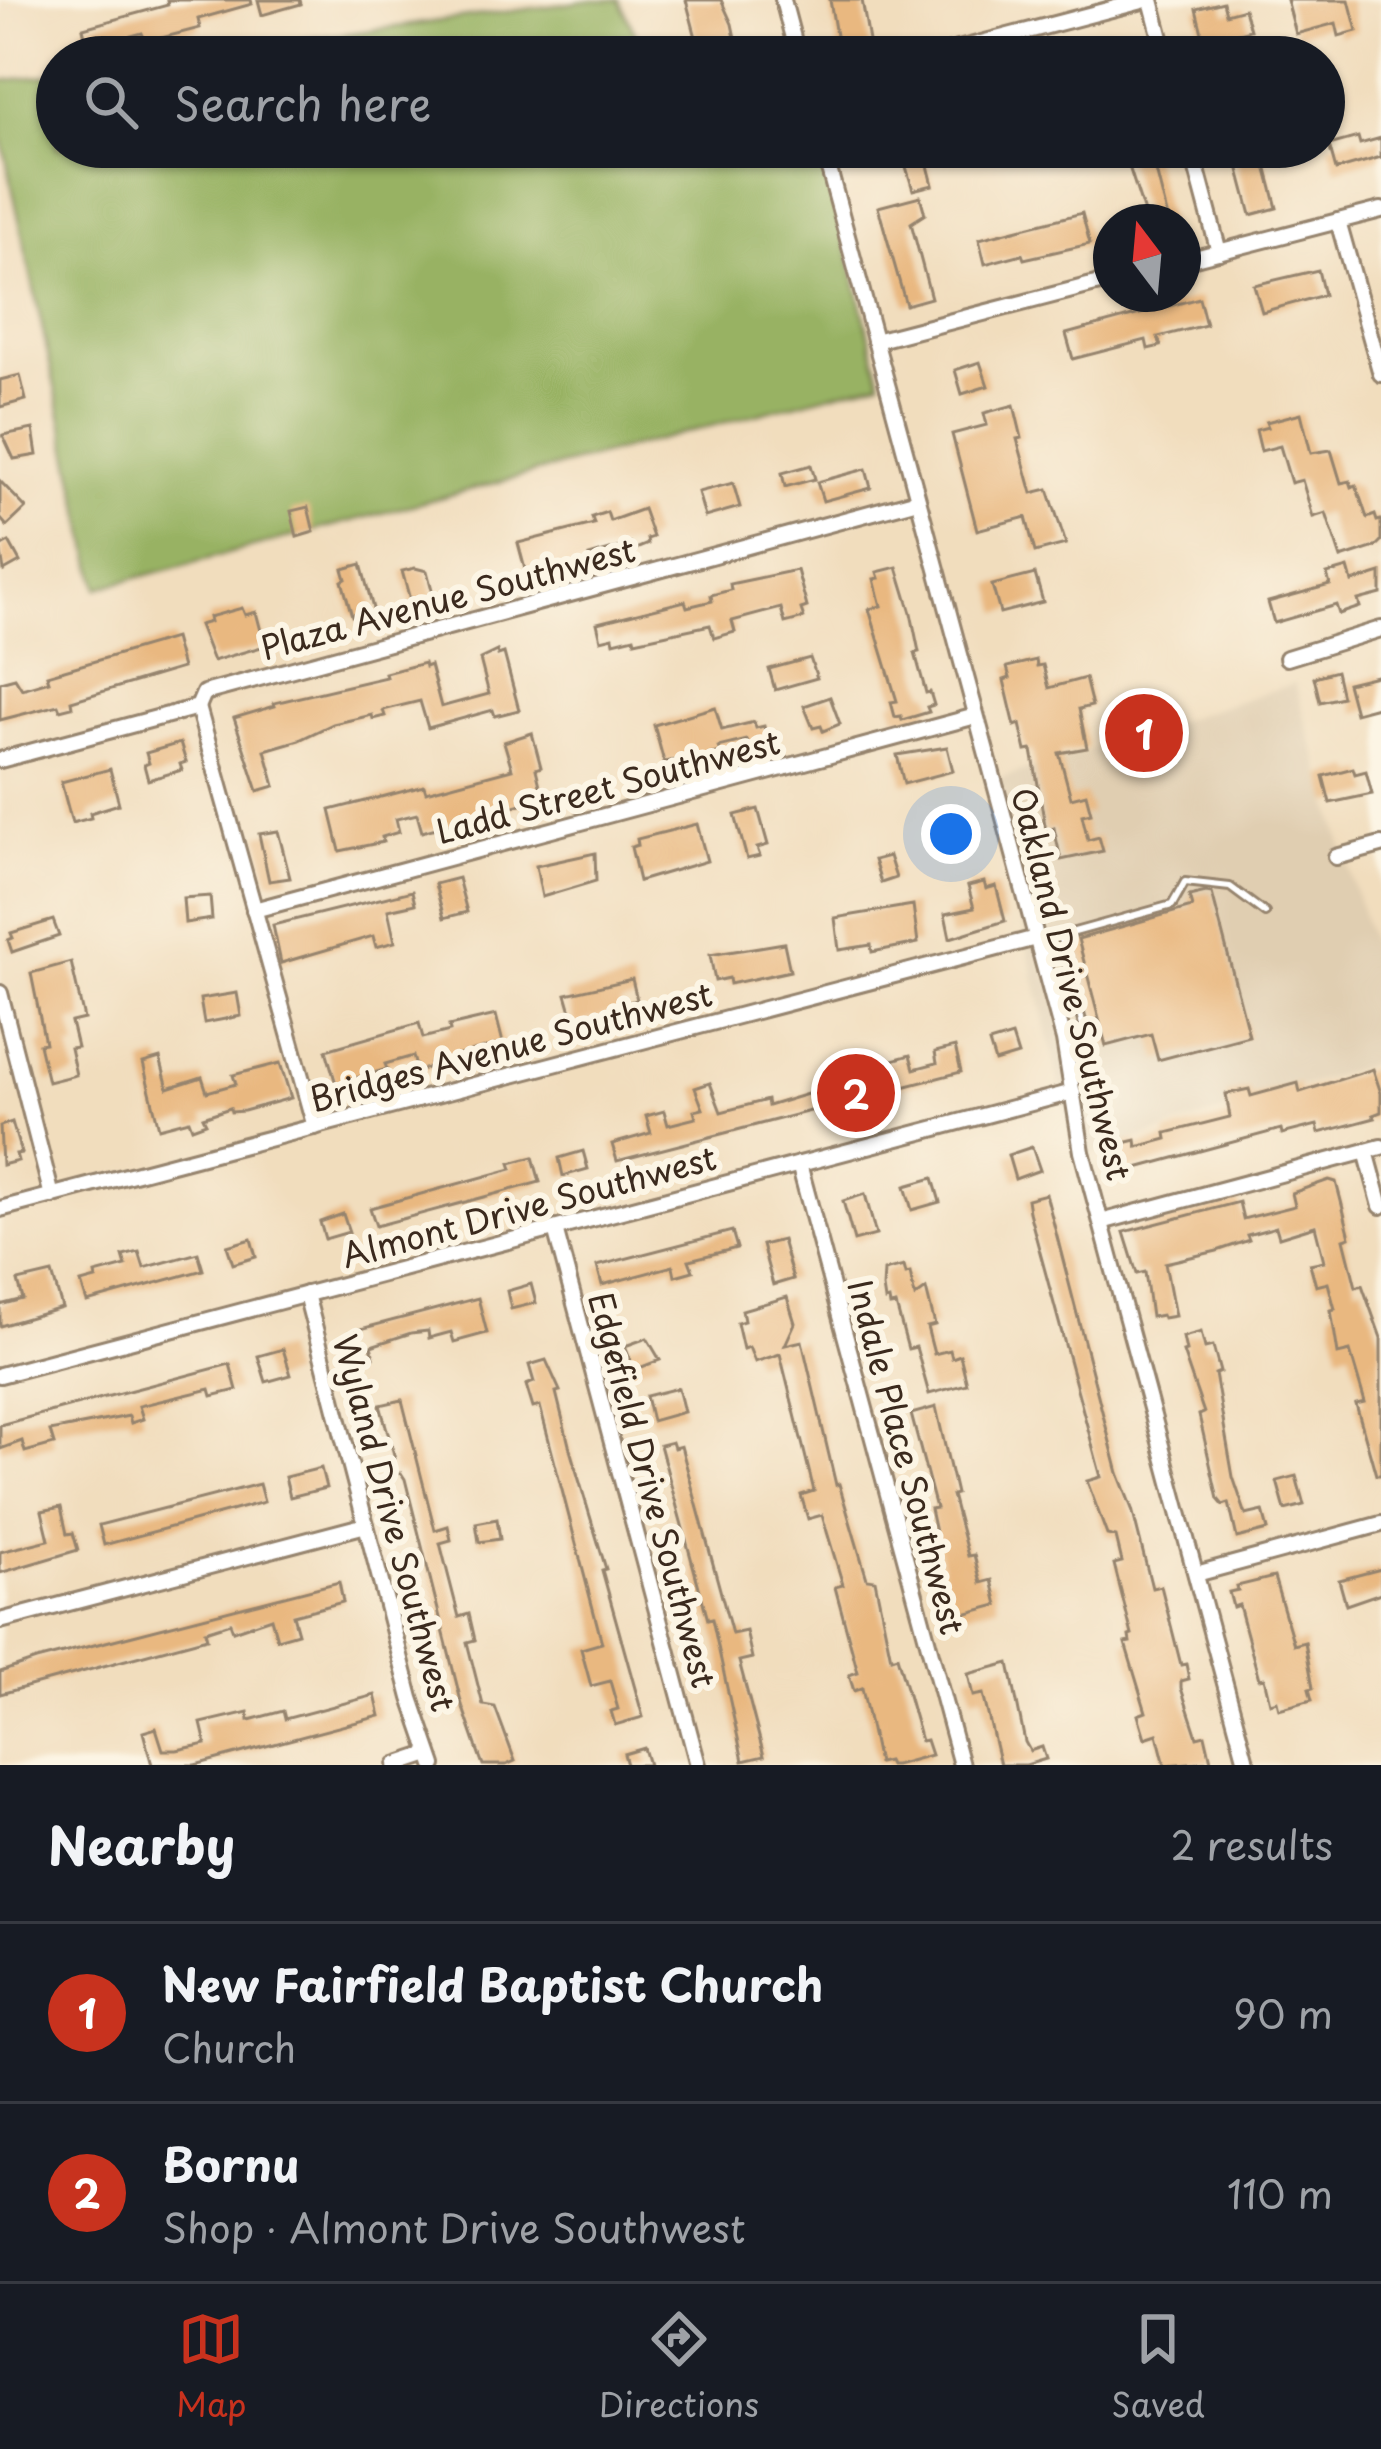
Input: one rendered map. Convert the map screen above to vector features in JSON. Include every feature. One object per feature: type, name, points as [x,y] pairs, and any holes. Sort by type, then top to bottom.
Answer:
[{"type":"street","points":[[783,0],[793,36]]},
{"type":"street","points":[[1009,36],[1149,0],[1160,36]]},
{"type":"street","name":"Oakland Drive Southwest","points":[[829,168],[1036,938],[1082,1152],[1247,1765]]},
{"type":"street","points":[[1196,168],[1219,252]]},
{"type":"street","points":[[1201,256],[1381,210]]},
{"type":"street","points":[[1338,221],[1381,374]]},
{"type":"street","points":[[875,341],[1093,285]]},
{"type":"street","name":"Plaza Avenue Southwest","points":[[0,760],[198,707],[204,693],[918,500]]},
{"type":"street","points":[[1287,658],[1381,629]]},
{"type":"street","points":[[198,707],[315,1127]]},
{"type":"street","name":"Ladd Street Southwest","points":[[254,910],[976,716]]},
{"type":"street","points":[[1336,857],[1381,844]]},
{"type":"street","name":"Bridges Avenue Southwest","points":[[0,1209],[1036,938]]},
{"type":"street","points":[[0,993],[52,1196]]},
{"type":"street","name":"Almont Drive Southwest","points":[[0,1375],[799,1164],[1071,1085]]},
{"type":"street","points":[[1101,1222],[1374,1149],[1381,1206]]},
{"type":"street","name":"Indale Place Southwest","points":[[799,1164],[962,1765]]},
{"type":"street","name":"Edgefield Drive Southwest","points":[[555,1228],[698,1765]]},
{"type":"street","name":"Wyland Drive Southwest","points":[[306,1294],[431,1760]]},
{"type":"street","points":[[1196,1574],[1381,1524]]},
{"type":"street","points":[[0,1621],[366,1525]]},
{"type":"street","points":[[396,1765],[431,1760]]},
{"type":"lane","points":[[1071,1085],[1094,1068],[1060,936],[1172,904],[1186,882],[1230,886],[1265,913]]},
{"type":"shaded area","points":[[1295,683],[1381,978],[1381,1061],[1077,1159],[989,782]]},
{"type":"green space","points":[[619,0],[637,36],[331,36]]},
{"type":"green space","points":[[36,77],[36,168],[826,168],[881,381],[98,588],[0,130],[0,81]]},
{"type":"building","points":[[167,0],[251,0],[252,4],[198,19],[200,28],[169,36],[85,36],[83,28],[168,5]]},
{"type":"building","points":[[258,0],[300,0],[301,4],[262,15]]},
{"type":"building","points":[[686,0],[721,0],[735,36],[696,36]]},
{"type":"building","points":[[830,0],[862,0],[868,36],[836,36]]},
{"type":"building","points":[[1287,0],[1349,0],[1357,31],[1339,36],[1336,23],[1296,34]]},
{"type":"building","points":[[1223,2],[1226,14],[1244,9],[1250,30],[1203,36],[1196,9]]},
{"type":"building","points":[[1358,137],[1360,144],[1381,138],[1381,157],[1345,167],[1345,141]]},
{"type":"building","points":[[906,168],[929,168],[933,185],[913,190]]},
{"type":"building","points":[[1130,168],[1155,168],[1164,204],[1141,204]]},
{"type":"building","points":[[1239,168],[1267,168],[1277,208],[1251,215]]},
{"type":"building","points":[[920,196],[925,214],[911,223],[931,298],[906,305],[878,207]]},
{"type":"building","points":[[1082,213],[1090,244],[985,264],[979,239]]},
{"type":"building","points":[[1318,270],[1324,295],[1262,312],[1254,285]]},
{"type":"building","points":[[1201,306],[1206,325],[1158,337],[1161,346],[1148,349],[1146,340],[1073,359],[1066,334],[1147,312],[1201,312]]},
{"type":"building","points":[[980,362],[988,386],[962,394],[955,370]]},
{"type":"building","points":[[20,375],[26,400],[0,407],[0,380]]},
{"type":"building","points":[[1014,405],[1022,438],[1017,439],[1032,493],[1048,489],[1066,544],[1035,552],[1026,517],[977,530],[952,434],[987,425],[984,413]]},
{"type":"building","points":[[1301,413],[1311,453],[1331,450],[1341,483],[1356,485],[1367,518],[1375,515],[1381,520],[1381,541],[1375,547],[1341,558],[1326,513],[1313,517],[1302,480],[1291,483],[1280,446],[1261,451],[1256,430],[1268,427],[1266,422]]},
{"type":"building","points":[[33,429],[37,455],[14,459],[3,435]]},
{"type":"building","points":[[811,465],[815,479],[785,487],[782,473]]},
{"type":"building","points":[[866,469],[871,488],[823,501],[817,482]]},
{"type":"building","points":[[0,481],[26,508],[7,526],[0,518]]},
{"type":"building","points":[[733,483],[740,507],[705,517],[698,492]]},
{"type":"building","points":[[308,507],[314,532],[297,537],[291,511]]},
{"type":"building","points":[[643,509],[653,537],[647,539],[648,544],[636,549],[631,544],[589,556],[591,563],[527,577],[518,543],[594,524],[592,517],[607,512],[610,521]]},
{"type":"building","points":[[9,542],[20,562],[4,571],[0,547]]},
{"type":"building","points":[[361,564],[375,616],[359,621],[357,615],[352,616],[342,581],[346,579],[343,569]]},
{"type":"building","points":[[897,567],[911,613],[919,652],[915,653],[934,705],[927,707],[929,712],[902,720],[895,717],[891,702],[897,701],[869,609],[881,606],[874,579],[879,578],[877,572]]},
{"type":"building","points":[[1348,568],[1352,582],[1381,573],[1381,594],[1358,600],[1360,607],[1339,614],[1336,605],[1274,623],[1268,602],[1330,585],[1327,574]]},
{"type":"building","points":[[797,570],[807,607],[801,609],[804,618],[785,623],[781,608],[732,621],[735,632],[714,638],[710,625],[635,641],[634,637],[601,640],[597,623],[685,601],[687,607],[712,601],[711,595],[731,590],[730,584]]},
{"type":"building","points":[[402,571],[427,571],[435,601],[412,607]]},
{"type":"building","points":[[1035,574],[1043,602],[1000,613],[992,585]]},
{"type":"building","points":[[242,608],[245,615],[256,612],[265,646],[213,661],[199,625],[210,622],[209,617]]},
{"type":"building","points":[[174,638],[182,668],[71,701],[72,707],[60,710],[58,705],[0,720],[0,682],[15,678],[22,689],[49,681],[47,675]]},
{"type":"building","points":[[497,651],[504,653],[519,710],[495,716],[493,710],[428,728],[420,701],[383,710],[385,716],[333,724],[265,750],[275,786],[258,791],[234,718],[424,663],[430,665],[441,707],[489,694],[480,659]]},
{"type":"building","points":[[810,658],[817,678],[775,690],[769,669]]},
{"type":"building","points":[[1036,660],[1037,666],[1043,665],[1049,688],[1085,678],[1092,706],[1079,709],[1087,748],[1059,753],[1071,798],[1086,794],[1091,813],[1082,815],[1088,840],[1099,837],[1103,851],[1061,860],[1054,828],[1046,831],[1032,750],[1026,751],[1020,724],[1015,726],[1004,680],[1010,678],[1007,667]]},
{"type":"building","points":[[1336,671],[1342,697],[1320,702],[1314,677]]},
{"type":"building","points":[[1381,675],[1381,706],[1355,713],[1347,683]]},
{"type":"building","points":[[830,697],[840,724],[823,731],[821,726],[813,728],[804,706]]},
{"type":"building","points":[[715,707],[722,730],[754,722],[756,728],[764,726],[769,746],[750,751],[747,740],[718,747],[720,752],[664,762],[654,725]]},
{"type":"building","points":[[532,733],[543,798],[422,832],[417,814],[396,819],[399,832],[382,837],[383,842],[340,851],[330,810],[512,769],[504,742]]},
{"type":"building","points":[[180,743],[186,762],[180,764],[182,770],[148,780],[146,753]]},
{"type":"building","points":[[947,747],[953,771],[904,784],[897,755]]},
{"type":"building","points":[[1353,768],[1355,774],[1366,771],[1372,794],[1330,803],[1323,776]]},
{"type":"building","points":[[110,769],[119,804],[72,823],[61,782]]},
{"type":"building","points":[[758,809],[768,845],[757,848],[760,856],[747,859],[735,815]]},
{"type":"building","points":[[697,824],[707,861],[639,881],[631,847],[638,845],[637,839]]},
{"type":"building","points":[[278,831],[290,878],[269,881],[259,834]]},
{"type":"building","points":[[595,853],[596,881],[542,897],[536,866]]},
{"type":"building","points":[[889,856],[896,878],[881,883],[874,860]]},
{"type":"building","points":[[458,878],[467,912],[444,918],[435,884]]},
{"type":"building","points":[[984,882],[986,889],[996,886],[1005,921],[950,938],[945,914],[974,908],[968,886]]},
{"type":"building","points":[[412,891],[415,904],[388,910],[395,942],[376,947],[373,936],[281,963],[273,925]]},
{"type":"building","points":[[1212,893],[1249,1036],[1158,1060],[1151,1034],[1106,1046],[1078,939],[1192,907],[1189,896]]},
{"type":"building","points":[[210,896],[212,919],[185,923],[183,898]]},
{"type":"building","points":[[913,905],[918,943],[872,952],[871,945],[839,950],[835,918]]},
{"type":"building","points":[[53,920],[59,936],[12,952],[11,933]]},
{"type":"building","points":[[784,943],[790,971],[730,984],[729,978],[715,981],[710,955]]},
{"type":"building","points":[[71,962],[84,1019],[71,1022],[77,1047],[70,1048],[76,1075],[48,1082],[31,973]]},
{"type":"building","points":[[632,979],[637,1000],[575,1025],[566,994]]},
{"type":"building","points":[[237,993],[241,1016],[204,1023],[200,999]]},
{"type":"building","points":[[496,1015],[503,1043],[417,1071],[413,1056],[336,1084],[326,1050],[419,1023],[423,1038],[450,1031],[449,1026]]},
{"type":"building","points":[[1012,1036],[1018,1055],[995,1062],[989,1043]]},
{"type":"building","points":[[955,1047],[961,1072],[617,1161],[612,1144],[651,1133],[646,1116],[664,1111],[668,1125],[696,1118],[694,1111],[703,1109],[695,1088],[710,1083],[721,1112],[767,1100],[768,1106],[887,1070],[885,1062],[910,1055],[914,1069],[937,1063],[935,1052]]},
{"type":"building","points":[[160,1058],[168,1088],[202,1077],[207,1092],[236,1084],[233,1075],[280,1063],[291,1098],[244,1111],[231,1112],[230,1108],[203,1117],[206,1123],[192,1128],[189,1120],[159,1128],[143,1063]]},
{"type":"building","points":[[1373,1069],[1381,1093],[1381,1112],[1375,1118],[1319,1133],[1317,1125],[1282,1134],[1281,1129],[1122,1172],[1120,1144],[1136,1140],[1137,1147],[1167,1139],[1166,1133],[1230,1117],[1226,1094],[1249,1089],[1251,1096],[1298,1083],[1300,1092]]},
{"type":"building","points":[[12,1122],[21,1153],[16,1154],[18,1161],[2,1165],[0,1126]]},
{"type":"building","points":[[1032,1147],[1040,1170],[1015,1179],[1008,1155]]},
{"type":"building","points":[[583,1151],[588,1169],[563,1176],[559,1158]]},
{"type":"building","points":[[533,1157],[540,1182],[376,1226],[370,1208],[512,1169],[510,1163]]},
{"type":"building","points":[[933,1178],[940,1202],[912,1210],[905,1186]]},
{"type":"building","points":[[1329,1180],[1336,1182],[1341,1201],[1356,1287],[1362,1285],[1381,1338],[1381,1475],[1376,1475],[1356,1404],[1365,1402],[1350,1351],[1338,1354],[1328,1283],[1316,1286],[1310,1264],[1324,1261],[1315,1226],[1279,1237],[1276,1227],[1217,1251],[1165,1263],[1175,1316],[1163,1318],[1151,1317],[1145,1272],[1137,1274],[1124,1232],[1239,1202],[1243,1219],[1295,1206],[1292,1193]]},
{"type":"building","points":[[865,1194],[876,1235],[854,1241],[843,1201]]},
{"type":"building","points":[[1046,1194],[1118,1473],[1152,1588],[1161,1586],[1181,1665],[1186,1664],[1189,1679],[1181,1681],[1181,1688],[1197,1737],[1205,1735],[1211,1761],[1165,1765],[1157,1734],[1145,1738],[1138,1715],[1146,1712],[1125,1643],[1132,1635],[1114,1564],[1122,1562],[1116,1537],[1107,1535],[1087,1481],[1101,1477],[1029,1212],[1027,1199]]},
{"type":"building","points":[[343,1214],[349,1232],[325,1239],[320,1222]]},
{"type":"building","points":[[732,1231],[737,1248],[689,1260],[693,1271],[675,1276],[673,1266],[602,1285],[597,1266]]},
{"type":"building","points":[[251,1239],[256,1257],[233,1264],[227,1246]]},
{"type":"building","points":[[782,1240],[793,1279],[773,1285],[762,1245]]},
{"type":"building","points":[[139,1252],[144,1268],[198,1253],[203,1270],[87,1302],[81,1283],[126,1266],[123,1256]]},
{"type":"building","points":[[904,1266],[915,1297],[926,1289],[935,1325],[927,1327],[934,1354],[950,1350],[952,1358],[960,1355],[967,1384],[929,1394],[916,1347],[908,1349],[896,1305],[885,1301],[884,1271]]},
{"type":"building","points":[[52,1273],[62,1308],[0,1326],[0,1305],[23,1299],[18,1281]]},
{"type":"building","points":[[531,1284],[536,1303],[511,1309],[507,1291]]},
{"type":"building","points":[[787,1297],[795,1323],[785,1345],[802,1341],[836,1485],[867,1579],[875,1580],[891,1658],[897,1656],[921,1741],[926,1740],[931,1755],[895,1765],[878,1763],[862,1688],[854,1691],[849,1675],[858,1672],[835,1587],[843,1585],[822,1515],[808,1519],[801,1495],[814,1491],[780,1354],[755,1362],[749,1347],[743,1349],[737,1323],[744,1321],[742,1310]]},
{"type":"building","points":[[478,1298],[487,1333],[454,1342],[451,1332],[429,1338],[428,1331],[411,1333],[371,1346],[374,1357],[362,1360],[358,1345],[353,1346],[349,1332]]},
{"type":"building","points":[[1201,1332],[1205,1348],[1213,1346],[1220,1372],[1215,1374],[1233,1477],[1246,1515],[1263,1511],[1268,1530],[1237,1538],[1229,1503],[1223,1505],[1218,1499],[1199,1415],[1204,1413],[1183,1352],[1183,1337]]},
{"type":"building","points":[[647,1338],[660,1360],[634,1370],[625,1346]]},
{"type":"building","points":[[283,1349],[291,1375],[266,1382],[258,1356]]},
{"type":"building","points":[[546,1360],[560,1391],[556,1392],[571,1453],[643,1717],[615,1725],[611,1711],[618,1709],[610,1681],[591,1686],[581,1649],[602,1643],[540,1406],[533,1408],[526,1385],[534,1382],[529,1365]]},
{"type":"building","points":[[230,1364],[237,1390],[212,1396],[210,1389],[139,1406],[143,1419],[131,1423],[129,1416],[50,1431],[54,1444],[25,1452],[22,1441],[0,1449],[0,1425]]},
{"type":"building","points":[[678,1388],[684,1412],[652,1421],[646,1396]]},
{"type":"building","points":[[402,1400],[435,1530],[448,1526],[451,1540],[440,1543],[459,1617],[469,1614],[475,1640],[467,1642],[483,1705],[495,1707],[515,1761],[506,1765],[483,1765],[462,1705],[405,1479],[395,1474],[380,1405]]},
{"type":"building","points":[[936,1407],[968,1556],[974,1555],[981,1583],[992,1580],[998,1605],[953,1617],[930,1509],[936,1508],[911,1414]]},
{"type":"building","points":[[672,1442],[674,1448],[681,1446],[732,1634],[746,1631],[752,1658],[739,1661],[764,1756],[743,1761],[712,1619],[708,1620],[660,1445]]},
{"type":"building","points":[[321,1468],[326,1488],[290,1497],[285,1477]]},
{"type":"building","points":[[1296,1476],[1304,1505],[1285,1510],[1277,1481]]},
{"type":"building","points":[[259,1484],[264,1502],[104,1545],[99,1525]]},
{"type":"building","points":[[61,1507],[67,1534],[73,1533],[78,1550],[0,1573],[0,1552],[49,1540],[42,1511]]},
{"type":"building","points":[[497,1519],[500,1539],[479,1542],[476,1523]]},
{"type":"building","points":[[1381,1569],[1381,1593],[1346,1605],[1339,1580]]},
{"type":"building","points":[[1274,1577],[1294,1645],[1305,1642],[1313,1688],[1309,1689],[1312,1700],[1279,1709],[1277,1701],[1270,1703],[1264,1678],[1259,1679],[1239,1605],[1233,1607],[1229,1592]]},
{"type":"building","points":[[339,1582],[343,1602],[293,1615],[298,1633],[277,1639],[271,1618],[233,1631],[230,1623],[205,1631],[207,1638],[0,1694],[0,1672],[36,1660]]},
{"type":"building","points":[[1009,1663],[1025,1742],[1030,1751],[1042,1747],[1046,1759],[1026,1765],[1000,1765],[983,1694],[973,1696],[968,1674]]},
{"type":"building","points":[[375,1695],[380,1716],[195,1765],[152,1765],[143,1732],[156,1728],[163,1750],[177,1750],[206,1744],[201,1723],[248,1712],[249,1720],[283,1711],[285,1719]]},
{"type":"building","points":[[644,1748],[649,1765],[627,1765],[624,1754]]},
{"type":"place","name":"New Fairfield Baptist Church","points":[[1144,733]]},
{"type":"place","name":"Bornu","points":[[856,1093]]}]
